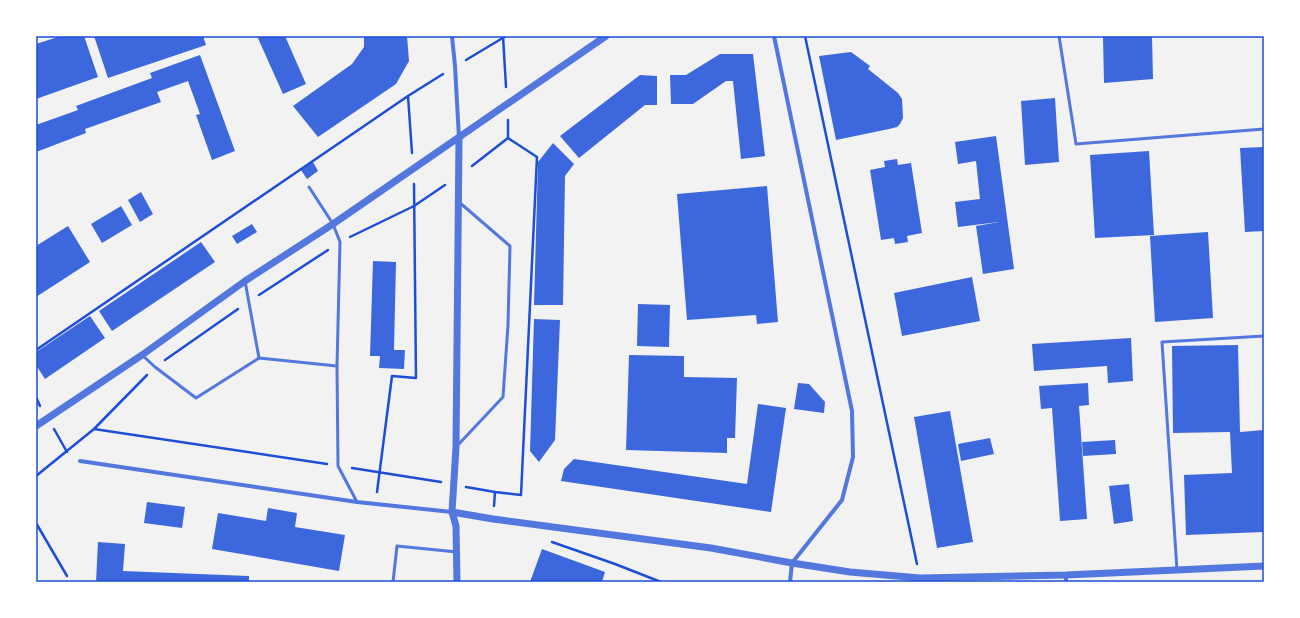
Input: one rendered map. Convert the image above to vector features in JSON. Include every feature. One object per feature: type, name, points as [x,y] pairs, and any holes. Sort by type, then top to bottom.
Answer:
[{"type":"street","points":[[452,36],[459,138],[456,447],[452,512],[456,526],[457,582]]},
{"type":"street","points":[[37,424],[142,355],[244,281],[333,224],[606,36]]},
{"type":"street","points":[[774,36],[852,412],[852,457],[842,500],[792,563],[790,582]]},
{"type":"street","points":[[80,461],[357,502],[452,512],[493,519],[711,548],[850,572],[920,578],[1066,578],[1177,570],[1264,566]]},
{"type":"lane","points":[[1059,36],[1076,144],[1264,129]]},
{"type":"lane","points":[[309,187],[333,224],[340,242],[337,366],[338,466],[357,502]]},
{"type":"lane","points":[[456,447],[503,397],[508,325],[510,246],[459,202]]},
{"type":"lane","points":[[244,281],[259,358]]},
{"type":"lane","points":[[1177,570],[1162,342],[1264,336]]},
{"type":"lane","points":[[142,355],[155,367],[196,398],[259,358],[337,366]]},
{"type":"lane","points":[[393,582],[397,546],[457,552]]},
{"type":"path","points":[[805,36],[920,578]]},
{"type":"path","points":[[36,350],[408,96],[504,37],[508,138],[537,156],[521,495],[94,429]]},
{"type":"path","points":[[375,504],[392,376],[416,378],[414,169],[408,96]]},
{"type":"path","points":[[36,476],[94,429],[155,367],[249,302],[340,242],[414,206]]},
{"type":"path","points":[[36,523],[68,576]]},
{"type":"path","points":[[551,542],[661,582]]},
{"type":"building","points":[[61,36],[84,36],[98,77],[36,99],[36,44]]},
{"type":"building","points":[[94,36],[203,36],[206,45],[108,78]]},
{"type":"building","points":[[257,36],[285,36],[306,84],[283,94]]},
{"type":"building","points":[[364,36],[407,36],[409,61],[396,84],[318,137],[293,106],[352,64],[364,47]]},
{"type":"building","points":[[1103,36],[1152,36],[1153,79],[1104,83]]},
{"type":"building","points":[[851,52],[870,66],[868,69],[898,93],[902,99],[903,118],[897,127],[836,140],[819,56]]},
{"type":"building","points":[[720,54],[753,54],[765,156],[741,159],[733,81],[726,81],[693,104],[671,104],[670,75],[686,75]]},
{"type":"building","points":[[200,55],[235,151],[212,160],[196,115],[200,114],[188,81],[157,92],[161,102],[85,129],[86,133],[36,152],[36,125],[78,110],[76,106],[152,78],[150,73]]},
{"type":"building","points":[[640,75],[657,76],[657,105],[645,105],[579,158],[560,136]]},
{"type":"building","points":[[1055,98],[1059,162],[1025,165],[1021,101]]},
{"type":"building","points":[[996,136],[1014,269],[983,274],[976,226],[999,222],[958,227],[955,202],[980,199],[976,161],[958,164],[955,142]]},
{"type":"building","points":[[553,143],[574,164],[565,176],[563,305],[534,305],[538,162]]},
{"type":"building","points":[[1264,147],[1264,231],[1245,232],[1240,148]]},
{"type":"building","points":[[1149,151],[1154,235],[1095,238],[1090,155]]},
{"type":"building","points":[[897,159],[898,165],[911,163],[922,233],[907,236],[908,242],[895,244],[894,238],[881,240],[870,170],[885,167],[884,161]]},
{"type":"building","points":[[313,162],[318,171],[307,179],[301,170]]},
{"type":"building","points":[[767,186],[778,322],[757,324],[756,315],[687,320],[677,194]]},
{"type":"building","points":[[141,192],[153,214],[140,222],[128,200]]},
{"type":"building","points":[[121,206],[132,225],[102,243],[91,224]]},
{"type":"building","points":[[252,224],[257,232],[237,244],[232,236]]},
{"type":"building","points":[[68,226],[90,262],[36,297],[36,246]]},
{"type":"building","points":[[1208,232],[1213,318],[1155,322],[1150,236]]},
{"type":"building","points":[[201,242],[215,262],[112,331],[99,311]]},
{"type":"building","points":[[373,261],[396,262],[394,350],[405,350],[404,369],[379,368],[380,356],[370,356]]},
{"type":"building","points":[[972,277],[980,321],[902,336],[894,293]]},
{"type":"building","points":[[638,304],[670,305],[669,347],[637,346]]},
{"type":"building","points":[[90,316],[105,338],[45,379],[36,365],[36,352]]},
{"type":"building","points":[[534,319],[560,320],[555,440],[539,462],[530,451]]},
{"type":"building","points":[[1131,338],[1133,381],[1108,383],[1107,366],[1034,371],[1032,344]]},
{"type":"building","points":[[1238,345],[1240,432],[1264,430],[1264,532],[1186,535],[1184,475],[1232,473],[1230,432],[1173,433],[1172,346]]},
{"type":"building","points":[[629,355],[684,356],[684,377],[737,378],[735,438],[727,438],[727,453],[626,450]]},
{"type":"building","points":[[798,383],[809,384],[825,402],[824,413],[794,409]]},
{"type":"building","points":[[1088,383],[1089,405],[1079,406],[1087,519],[1060,521],[1052,408],[1041,409],[1039,386]]},
{"type":"building","points":[[758,404],[786,408],[771,512],[561,481],[564,469],[574,459],[747,484]]},
{"type":"building","points":[[950,411],[973,542],[937,548],[914,417]]},
{"type":"building","points":[[990,438],[994,454],[961,461],[958,444]]},
{"type":"building","points":[[1115,440],[1116,454],[1083,456],[1082,442]]},
{"type":"building","points":[[1129,484],[1133,521],[1114,524],[1109,486]]},
{"type":"building","points":[[147,502],[185,507],[182,528],[144,523]]},
{"type":"building","points":[[268,508],[297,513],[295,527],[345,535],[339,571],[212,549],[218,513],[266,521]]},
{"type":"building","points":[[98,542],[125,544],[123,571],[249,576],[249,582],[96,582]]},
{"type":"building","points":[[542,549],[605,572],[602,582],[530,582]]}]
